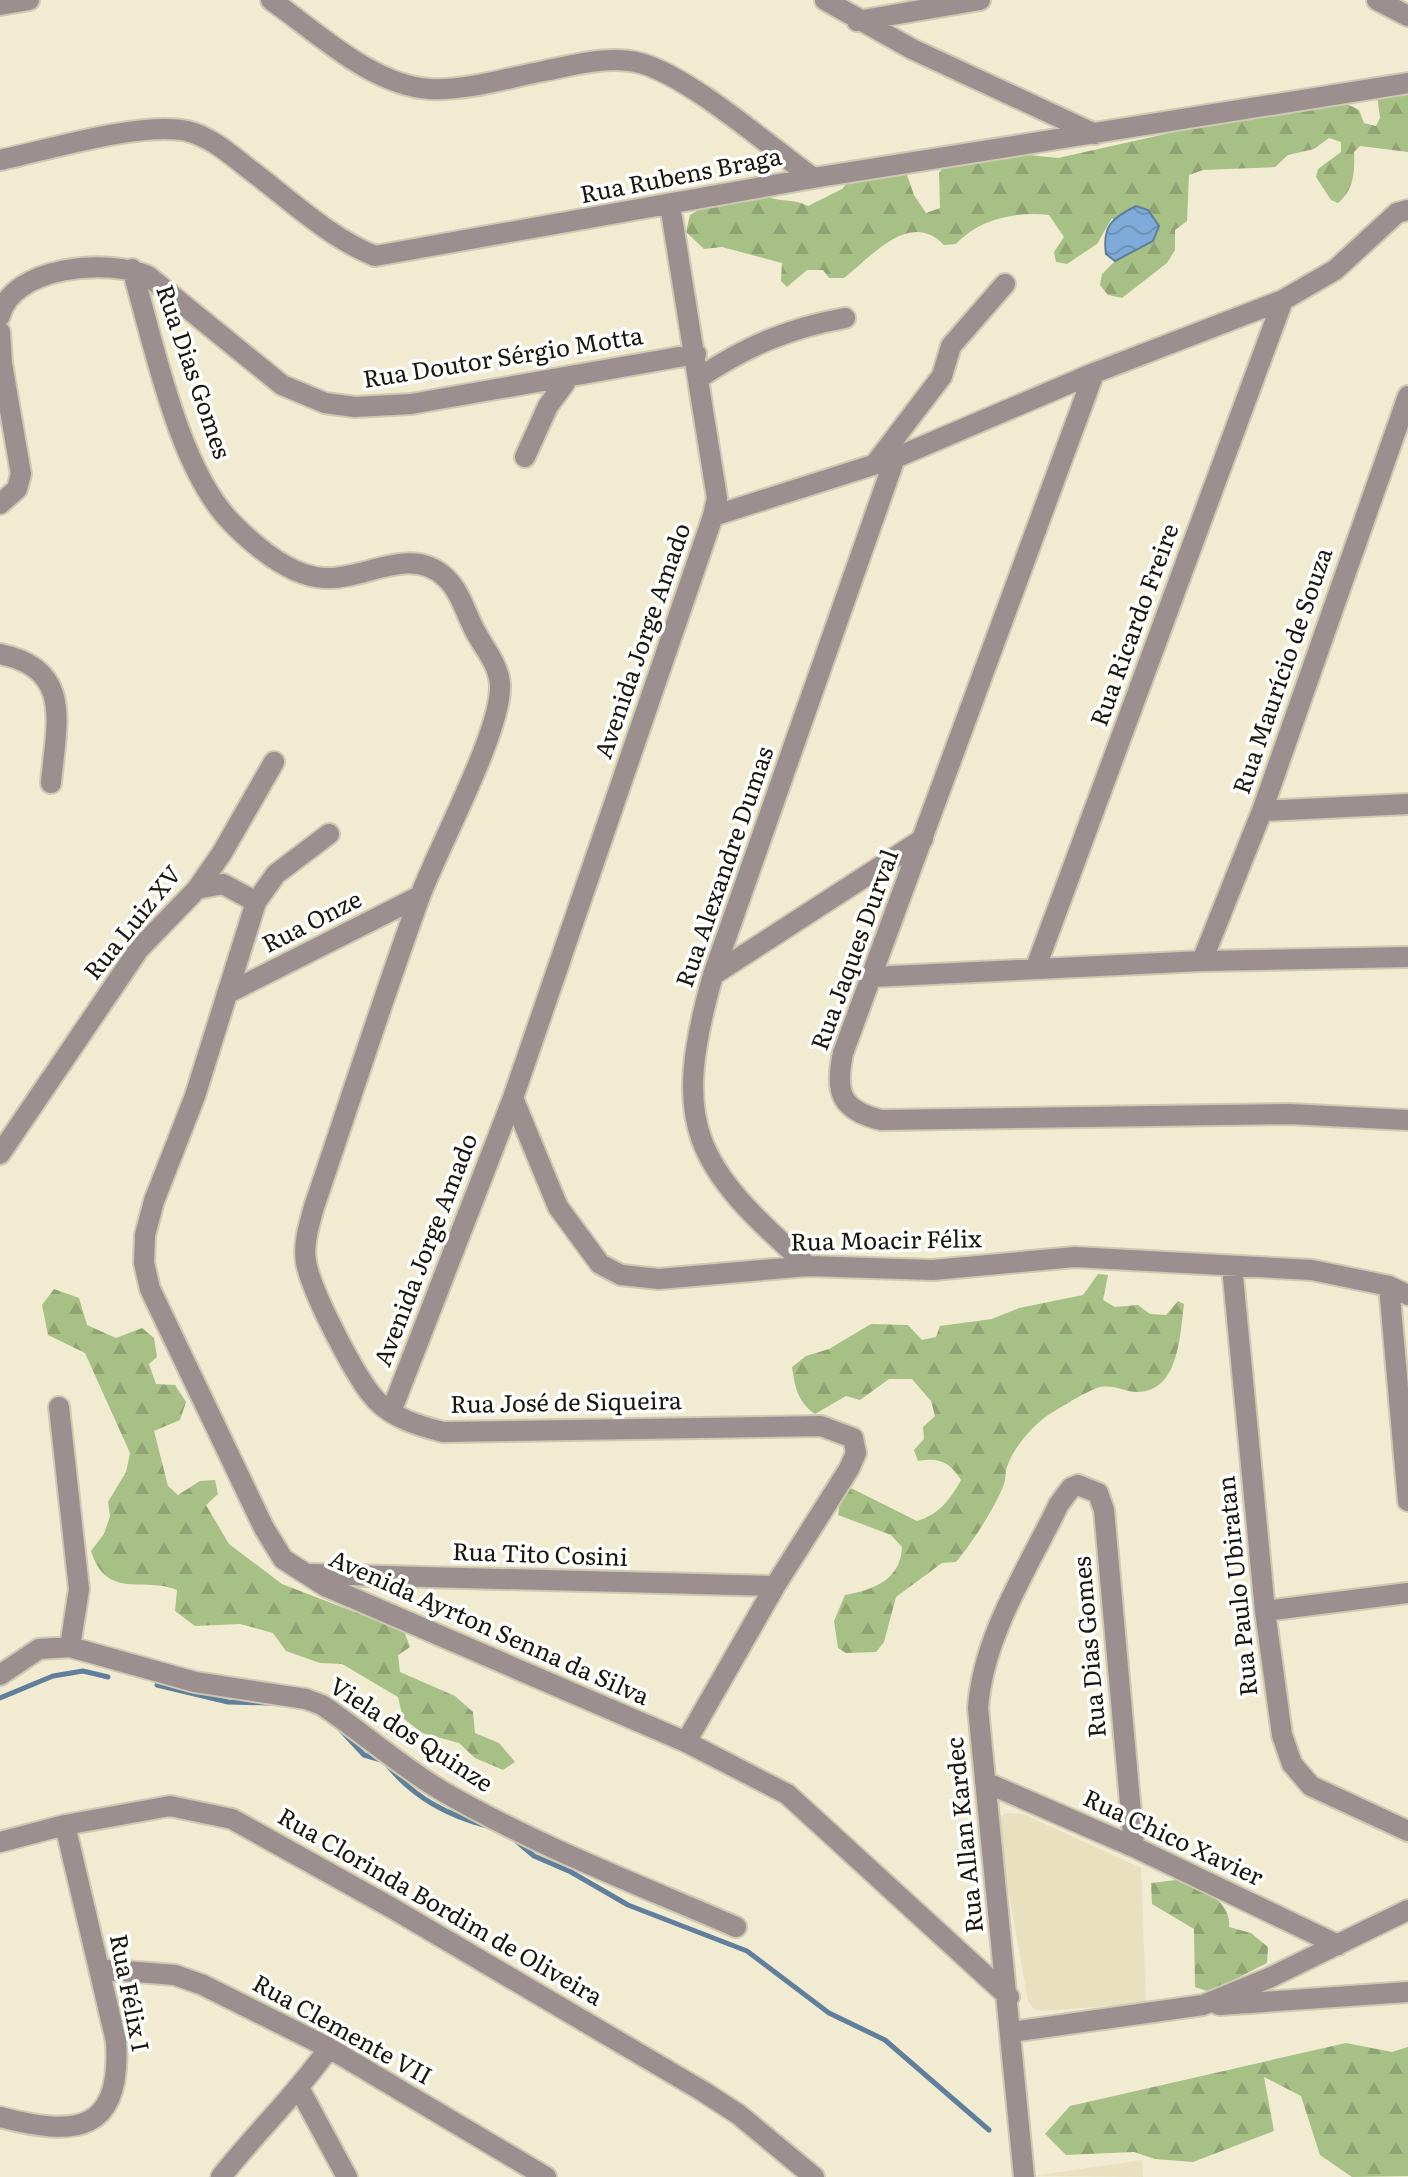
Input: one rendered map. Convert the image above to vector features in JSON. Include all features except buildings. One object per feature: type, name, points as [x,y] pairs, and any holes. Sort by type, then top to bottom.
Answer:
[{"type":"street","points":[[0,5],[29,0]]},
{"type":"street","points":[[271,0],[364,65],[400,82],[427,89],[453,88],[597,61],[639,63],[679,80],[813,178]]},
{"type":"street","points":[[825,0],[857,21],[1095,134]]},
{"type":"street","points":[[857,21],[980,0]]},
{"type":"street","points":[[1377,0],[1408,16]]},
{"type":"street","name":"Rua Rubens Braga","points":[[0,160],[131,133],[162,129],[188,131],[217,144],[336,235],[375,256],[813,178],[1408,83]]},
{"type":"street","points":[[670,205],[717,498],[713,516]]},
{"type":"street","name":"Avenida Jorge Amado","points":[[391,1412],[513,1098],[713,516],[895,458],[1094,373],[1283,300],[1335,270],[1397,213],[1408,210]]},
{"type":"street","points":[[0,316],[13,290],[47,275],[117,265],[132,269]]},
{"type":"street","name":"Rua Doutor Sérgio Motta","points":[[132,269],[148,276],[282,385],[325,403],[355,407],[411,404],[696,354]]},
{"type":"street","name":"Rua Dias Gomes","points":[[132,269],[177,421],[201,478],[224,515],[279,562],[304,574],[324,578],[353,576],[395,564],[433,568],[448,580],[496,666],[500,685],[497,709],[420,896]]},
{"type":"street","points":[[875,464],[942,376],[951,346],[1005,284]]},
{"type":"street","name":"Rua Ricardo Freire","points":[[1036,967],[1283,300]]},
{"type":"street","points":[[699,378],[765,339],[803,326],[845,318]]},
{"type":"street","points":[[0,332],[2,364],[21,474],[17,489],[0,504]]},
{"type":"street","name":"Rua Jaques Durval","points":[[1094,373],[843,1053],[838,1076],[841,1095],[851,1109],[881,1120],[1289,1114],[1408,1120]]},
{"type":"street","points":[[525,457],[548,406],[570,376]]},
{"type":"street","name":"Rua Maurício de Souza","points":[[1202,961],[1262,811],[1408,396]]},
{"type":"street","name":"Rua Alexandre Dumas","points":[[808,1266],[750,1215],[724,1183],[700,1141],[691,1095],[695,1036],[713,975],[895,458]]},
{"type":"street","points":[[0,654],[22,659],[40,669],[52,688],[57,710],[51,783]]},
{"type":"street","name":"Rua Luiz XV","points":[[0,1154],[139,949],[197,889],[222,853],[274,762]]},
{"type":"street","points":[[1262,811],[1408,804]]},
{"type":"street","name":"Avenida Ayrton Senna da Silva","points":[[329,834],[276,874],[256,902],[195,1096],[154,1201],[145,1235],[144,1263],[150,1289],[264,1528],[283,1559],[303,1574],[686,1742],[787,1794],[1009,1997]]},
{"type":"street","points":[[713,975],[923,839]]},
{"type":"street","points":[[197,889],[223,884],[256,902]]},
{"type":"street","name":"Rua Onze","points":[[228,993],[420,896]]},
{"type":"street","name":"Rua José de Siqueira","points":[[420,896],[314,1207],[306,1239],[306,1263],[350,1361],[376,1400],[391,1412],[418,1425],[443,1432],[821,1426],[843,1431],[853,1438],[856,1453],[849,1469],[775,1586],[686,1742]]},
{"type":"street","points":[[872,977],[1036,967],[1408,957]]},
{"type":"street","name":"Rua Moacir Félix","points":[[513,1098],[558,1207],[600,1264],[621,1275],[659,1279],[808,1266],[933,1270],[1075,1257],[1312,1270],[1389,1286],[1408,1295]]},
{"type":"street","name":"Rua Paulo Ubiratan","points":[[1232,1266],[1265,1611],[1282,1735],[1292,1764],[1311,1786],[1408,1831]]},
{"type":"street","points":[[1389,1286],[1408,1501]]},
{"type":"street","points":[[59,1407],[79,1589],[70,1647]]},
{"type":"street","name":"Rua Dias Gomes","points":[[1059,1504],[1071,1488],[1078,1485],[1098,1493],[1104,1510],[1134,1847]]},
{"type":"street","name":"Rua Allan Kardec","points":[[1024,2177],[1009,1997],[978,1708],[980,1679],[989,1649],[1059,1504]]},
{"type":"street","name":"Rua Tito Cosini","points":[[303,1574],[775,1586]]},
{"type":"street","points":[[1265,1611],[1408,1593]]},
{"type":"street","name":"Viela dos Quinze","points":[[0,1675],[39,1649],[70,1647],[195,1682],[294,1697],[322,1705],[416,1773],[483,1813],[618,1879],[736,1927]]},
{"type":"street","name":"Rua Chico Xavier","points":[[985,1782],[1134,1847],[1338,1945]]},
{"type":"street","name":"Rua Clorinda Bordim de Oliveira","points":[[0,1842],[65,1825],[170,1806],[232,1819],[261,1832],[704,2092],[738,2114],[814,2177]]},
{"type":"street","name":"Rua Félix I","points":[[0,2117],[53,2127],[78,2125],[100,2114],[113,2098],[118,2074],[116,2041],[65,1825]]},
{"type":"street","points":[[1203,2005],[1408,1910]]},
{"type":"street","name":"Rua Clemente VII","points":[[99,1969],[175,1975],[203,1985],[329,2048],[546,2177]]},
{"type":"street","points":[[1012,2032],[1203,2005],[1408,1992]]},
{"type":"street","points":[[221,2177],[258,2129],[300,2090],[329,2048]]},
{"type":"street","points":[[300,2090],[347,2177]]},
{"type":"shaded area","points":[[1006,1813],[1023,1814],[1141,1868],[1146,2003],[1043,2011],[1034,2009],[1028,2001],[997,1827],[1000,1817]]},
{"type":"shaded area","points":[[1142,2160],[1143,2177],[1033,2176]]},
{"type":"green space","points":[[1408,90],[1408,152],[1360,146],[1354,152],[1354,173],[1350,186],[1338,203],[1331,200],[1316,177],[1318,169],[1341,152],[1341,142],[1329,138],[1314,149],[1288,155],[1275,167],[1203,170],[1189,175],[1187,221],[1175,230],[1175,250],[1167,263],[1122,298],[1108,295],[1100,285],[1102,274],[1115,261],[1139,249],[1112,218],[1097,244],[1067,264],[1056,262],[1054,252],[1064,237],[1049,215],[1024,214],[975,228],[956,244],[944,245],[931,235],[918,232],[905,234],[891,240],[844,278],[829,278],[823,270],[807,270],[787,287],[781,281],[782,263],[722,247],[704,249],[686,232],[690,215],[707,205],[764,195],[808,206],[842,189],[850,180],[886,172],[907,175],[914,195],[926,213],[940,208],[939,173],[948,161],[1019,154],[1058,158],[1296,105],[1341,101],[1359,110],[1364,123],[1376,126],[1380,118],[1377,95]]},
{"type":"green space","points":[[1098,1274],[1108,1275],[1103,1300],[1115,1307],[1138,1305],[1150,1314],[1166,1315],[1178,1301],[1184,1304],[1170,1372],[1152,1389],[1138,1392],[1097,1388],[1044,1418],[1013,1453],[995,1504],[956,1562],[942,1563],[896,1597],[884,1642],[876,1652],[846,1653],[838,1648],[834,1621],[845,1595],[884,1581],[897,1567],[902,1547],[891,1535],[838,1515],[841,1496],[851,1488],[917,1521],[943,1505],[961,1480],[943,1462],[918,1461],[914,1450],[924,1439],[923,1427],[935,1416],[931,1401],[912,1379],[889,1379],[860,1400],[846,1396],[815,1414],[798,1394],[792,1367],[806,1356],[829,1349],[871,1324],[908,1325],[922,1340],[936,1337],[940,1326],[992,1319],[1019,1308],[1083,1295]]},
{"type":"green space","points":[[54,1289],[79,1298],[87,1325],[116,1338],[142,1328],[154,1338],[157,1357],[149,1364],[156,1384],[175,1385],[186,1402],[180,1420],[154,1431],[168,1486],[178,1495],[200,1481],[215,1480],[218,1494],[206,1505],[229,1544],[282,1584],[404,1631],[410,1647],[398,1655],[400,1672],[455,1696],[473,1712],[475,1733],[499,1743],[515,1762],[503,1770],[475,1758],[459,1743],[422,1733],[403,1718],[398,1697],[342,1664],[320,1663],[286,1651],[273,1633],[240,1624],[195,1626],[175,1611],[177,1590],[117,1582],[107,1576],[91,1551],[104,1534],[110,1516],[108,1502],[126,1472],[130,1453],[85,1353],[48,1335],[42,1305]]},
{"type":"green space","points":[[1176,1880],[1203,1891],[1219,1902],[1225,1909],[1229,1927],[1251,1933],[1268,1947],[1267,1963],[1210,1992],[1195,1987],[1194,1929],[1152,1904],[1151,1883]]},
{"type":"green space","points":[[1346,2043],[1392,2052],[1408,2047],[1408,2176],[1352,2177],[1320,2155],[1301,2096],[1264,2077],[1274,2131],[1193,2162],[1155,2159],[1134,2152],[1066,2155],[1045,2134],[1070,2106]]},
{"type":"water","points":[[1136,206],[1148,210],[1159,226],[1153,241],[1115,261],[1106,254],[1107,230],[1115,219]]},
{"type":"waterway","points":[[0,1698],[53,1676],[83,1671],[108,1677]]},
{"type":"waterway","points":[[157,1685],[228,1702],[270,1703]]},
{"type":"waterway","points":[[337,1726],[364,1755],[381,1760]]},
{"type":"waterway","points":[[389,1767],[410,1788],[433,1804],[487,1826]]},
{"type":"waterway","points":[[514,1839],[534,1856],[571,1872],[628,1905],[747,1951],[829,2013],[885,2040],[989,2130]]}]
